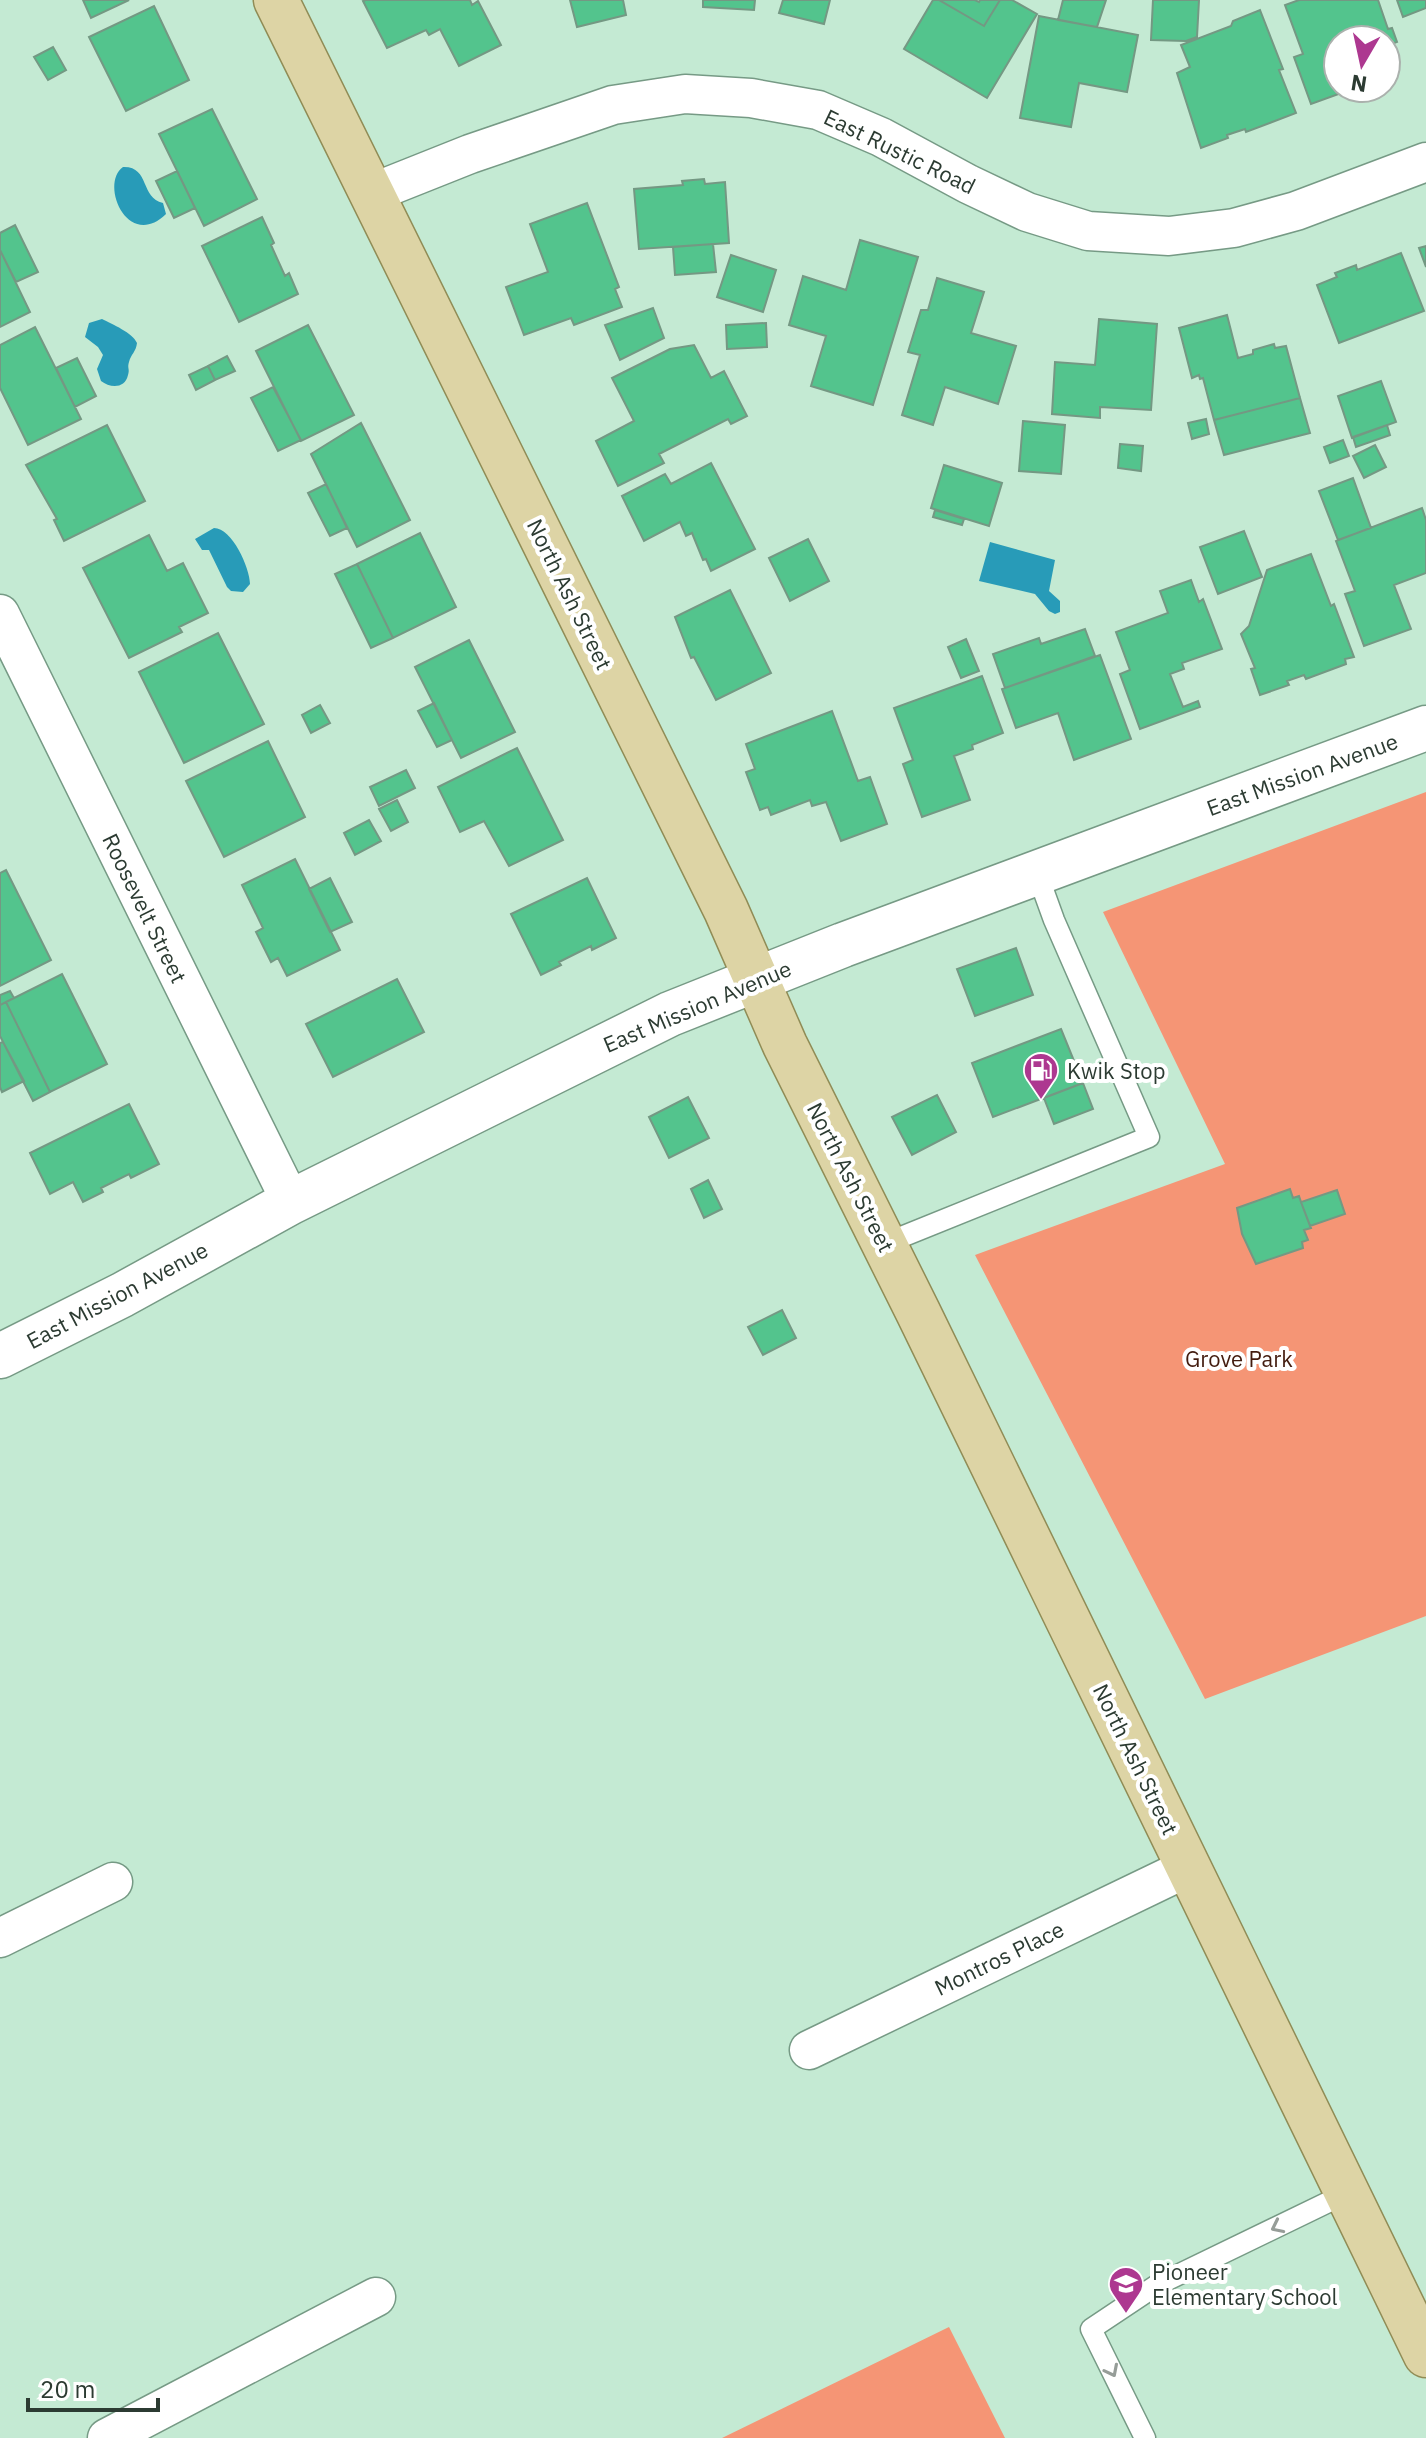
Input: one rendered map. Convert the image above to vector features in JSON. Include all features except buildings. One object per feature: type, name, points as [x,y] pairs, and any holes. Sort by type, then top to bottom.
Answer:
[{"type":"main road","name":"North Ash Street","points":[[276,0],[726,910],[785,1045],[1426,2355]]},
{"type":"main road","name":"East Mission Avenue","points":[[0,1356],[122,1295],[291,1202],[670,1014],[1426,728]]},
{"type":"street","name":"East Rustic Road","points":[[372,193],[470,154],[613,105],[685,94],[751,98],[818,110],[881,137],[1027,212],[1088,231],[1169,236],[1234,228],[1296,211],[1426,162]]},
{"type":"street","name":"Roosevelt Street","points":[[0,614],[291,1202]]},
{"type":"street","name":"Montros Place","points":[[809,2050],[1189,1867]]},
{"type":"street","points":[[0,1938],[113,1882]]},
{"type":"street","points":[[107,2438],[376,2297]]},
{"type":"lane","points":[[884,1244],[1149,1137],[1054,920],[1037,873]]},
{"type":"lane","points":[[1145,2438],[1091,2329],[1157,2285],[1347,2193]]},
{"type":"green space","name":"Grove Park","points":[[1426,792],[1426,1616],[1205,1699],[975,1255],[1225,1164],[1103,912]]},
{"type":"green space","points":[[949,2327],[1005,2438],[722,2438]]},
{"type":"water","points":[[123,167],[137,172],[151,195],[163,203],[166,214],[152,223],[140,225],[129,220],[121,211],[114,187],[116,175]]},
{"type":"water","points":[[102,319],[127,332],[137,343],[126,380],[117,386],[101,381],[97,369],[103,355],[85,337],[89,323]]},
{"type":"water","points":[[214,528],[227,534],[243,559],[250,584],[243,592],[231,591],[227,587],[209,550],[202,550],[195,539]]},
{"type":"water","points":[[990,542],[1055,560],[1049,591],[1060,601],[1060,612],[1055,614],[1049,611],[1035,594],[979,581]]},
{"type":"place","name":"Kwik Stop","points":[[1041,1101]]},
{"type":"place","name":"Pioneer Elementary School","points":[[1126,2315]]}]
